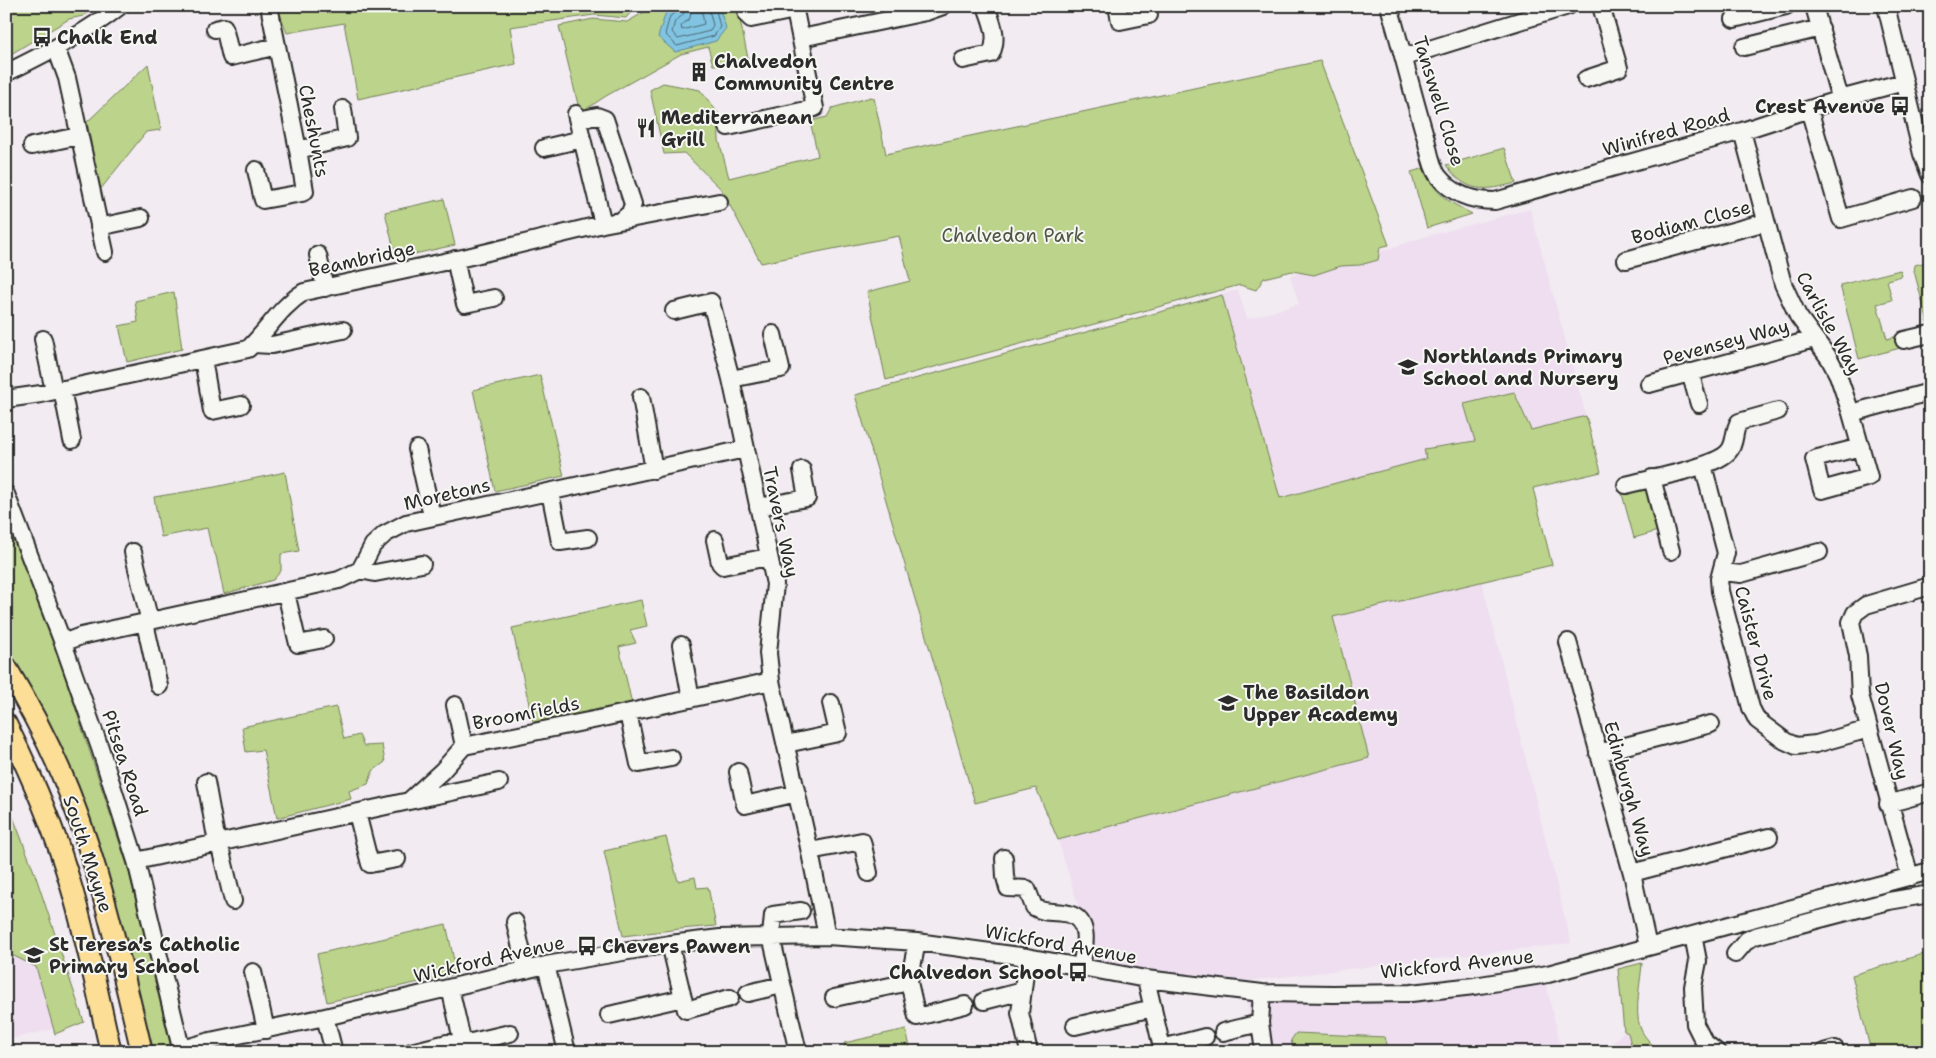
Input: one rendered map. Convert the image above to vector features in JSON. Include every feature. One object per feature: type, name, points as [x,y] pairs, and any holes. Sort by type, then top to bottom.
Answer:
[{"type":"main road","name":"South Mayne","points":[[6,667],[54,757],[82,827],[104,900],[142,1052]]},
{"type":"main road","name":"South Mayne","points":[[6,724],[34,781],[71,885],[111,1052]]},
{"type":"street","points":[[6,73],[56,48],[98,23],[120,6]]},
{"type":"street","name":"Cheshunts","points":[[256,170],[263,200],[302,194],[305,188],[269,6]]},
{"type":"street","points":[[728,127],[815,108],[794,8],[751,19],[747,15],[745,6]]},
{"type":"street","points":[[801,38],[943,6]]},
{"type":"street","points":[[963,60],[991,54],[995,44],[994,27],[986,6]]},
{"type":"street","points":[[1117,6],[1120,21],[1150,15]]},
{"type":"street","name":"Tanswell Close","points":[[1389,6],[1419,118],[1437,174],[1452,190],[1463,196],[1481,201],[1495,201]]},
{"type":"street","points":[[1404,57],[1568,6]]},
{"type":"street","points":[[1586,78],[1619,68],[1601,6]]},
{"type":"street","points":[[1734,19],[1786,6]]},
{"type":"street","points":[[1814,6],[1840,99]]},
{"type":"street","points":[[1886,6],[1922,154],[1930,170],[1930,175]]},
{"type":"street","points":[[215,29],[224,27],[231,57],[277,46]]},
{"type":"street","points":[[1744,47],[1821,28]]},
{"type":"street","points":[[56,48],[67,78],[78,136],[105,252]]},
{"type":"street","name":"Winifred Road","points":[[1495,201],[1742,131],[1840,99],[1904,82]]},
{"type":"street","points":[[298,150],[347,138],[342,109]]},
{"type":"street","points":[[1809,109],[1840,219],[1913,198]]},
{"type":"street","points":[[603,224],[577,117],[600,116],[607,122],[633,204],[630,213],[622,220]]},
{"type":"street","name":"Carlisle Way","points":[[1742,131],[1786,292],[1798,316],[1834,367],[1861,447]]},
{"type":"street","points":[[32,146],[78,136]]},
{"type":"street","points":[[544,148],[582,139]]},
{"type":"street","name":"Beambridge","points":[[6,399],[58,390],[248,348],[261,337],[276,315],[292,299],[304,292],[603,224],[719,202]]},
{"type":"street","points":[[99,227],[141,218]]},
{"type":"street","name":"Bodiam Close","points":[[1626,260],[1766,222]]},
{"type":"street","points":[[318,255],[325,288]]},
{"type":"street","points":[[455,259],[466,304],[494,298]]},
{"type":"street","name":"Travers Way","points":[[674,311],[711,302],[731,379],[775,584],[768,653],[771,681],[810,851],[827,936]]},
{"type":"street","points":[[253,344],[272,345],[343,330]]},
{"type":"street","points":[[731,379],[781,369],[773,334]]},
{"type":"street","points":[[1904,340],[1930,334]]},
{"type":"street","points":[[43,339],[72,440]]},
{"type":"street","name":"Pevensey Way","points":[[1649,384],[1814,339]]},
{"type":"street","points":[[202,359],[212,411],[241,405]]},
{"type":"street","points":[[1690,372],[1699,404]]},
{"type":"street","points":[[1851,413],[1930,392]]},
{"type":"street","points":[[641,397],[654,470]]},
{"type":"street","points":[[1626,485],[1702,465],[1723,457],[1730,451],[1739,422],[1778,411]]},
{"type":"street","points":[[417,449],[432,516]]},
{"type":"street","name":"Moretons","points":[[360,570],[374,545],[385,534],[406,522],[746,450]]},
{"type":"street","name":"Caister Drive","points":[[1702,465],[1726,553],[1720,579],[1720,591],[1751,708],[1757,720],[1784,741],[1796,746],[1816,744],[1869,729]]},
{"type":"street","points":[[758,507],[807,498],[802,470]]},
{"type":"street","points":[[1652,478],[1671,551]]},
{"type":"street","points":[[550,492],[560,542],[588,538]]},
{"type":"street","name":"Pitsea Road","points":[[6,494],[63,643],[100,748],[136,861],[182,1050]]},
{"type":"street","points":[[715,540],[722,566],[768,557]]},
{"type":"street","points":[[134,552],[159,686]]},
{"type":"street","name":"Caister Drive","points":[[1722,572],[1741,574],[1819,552]]},
{"type":"street","points":[[63,643],[81,636],[148,623],[339,580],[360,570],[376,573],[422,564]]},
{"type":"street","name":"Dover Way","points":[[1910,877],[1888,804],[1860,695],[1858,656],[1852,630],[1855,613],[1866,605],[1930,586]]},
{"type":"street","points":[[286,593],[298,644],[324,639]]},
{"type":"street","name":"Edinburgh Way","points":[[1568,642],[1632,873],[1648,947]]},
{"type":"street","points":[[681,645],[691,699]]},
{"type":"street","name":"Broomfields","points":[[409,802],[442,771],[464,746],[628,713],[771,681]]},
{"type":"street","points":[[786,744],[838,733],[831,703]]},
{"type":"street","points":[[456,705],[464,746]]},
{"type":"street","points":[[628,713],[639,764],[670,758]]},
{"type":"street","points":[[1598,753],[1711,724]]},
{"type":"street","points":[[738,772],[745,804],[797,794]]},
{"type":"street","points":[[206,782],[218,843],[233,900]]},
{"type":"street","points":[[136,861],[499,782]]},
{"type":"street","points":[[1888,804],[1930,792]]},
{"type":"street","points":[[357,813],[370,864],[397,859]]},
{"type":"street","points":[[1632,873],[1769,837]]},
{"type":"street","points":[[810,851],[862,841],[869,873]]},
{"type":"street","points":[[1004,858],[1005,877],[1008,888],[1027,889],[1034,907],[1042,912],[1070,914],[1080,922],[1086,941],[1081,967]]},
{"type":"street","name":"Wickford Avenue","points":[[182,1050],[210,1041],[325,1017],[546,965],[670,944],[720,938],[827,936],[918,942],[1027,957],[1146,979],[1262,993],[1411,993],[1474,986],[1548,974],[1930,871]]},
{"type":"street","points":[[1735,954],[1747,940],[1755,936],[1888,901],[1930,894]]},
{"type":"street","points":[[798,1052],[771,936],[773,915],[801,910]]},
{"type":"street","points":[[515,922],[526,970]]},
{"type":"street","points":[[1693,935],[1698,961],[1693,987],[1695,1024],[1704,1042],[1717,1052]]},
{"type":"street","points":[[918,942],[909,982],[917,1017],[965,1006]]},
{"type":"street","points":[[670,944],[686,1010],[730,998]]},
{"type":"street","points":[[1027,957],[1020,1013],[1029,1052]]},
{"type":"street","points":[[546,965],[567,1052]]},
{"type":"street","points":[[253,972],[266,1030]]},
{"type":"street","points":[[1146,979],[1162,1048],[1205,1037]]},
{"type":"street","points":[[834,998],[909,982]]},
{"type":"street","points":[[748,993],[782,985]]},
{"type":"street","points":[[450,988],[463,1044]]},
{"type":"street","points":[[984,1001],[1023,991]]},
{"type":"street","points":[[1262,993],[1260,1023],[1264,1052]]},
{"type":"street","points":[[609,1016],[683,998]]},
{"type":"street","points":[[1075,1026],[1152,1008]]},
{"type":"street","points":[[325,1017],[334,1052]]},
{"type":"street","points":[[1223,1032],[1260,1023]]},
{"type":"street","points":[[410,1052],[446,1043],[463,1044],[510,1034]]},
{"type":"shaded area","name":"The Basildon Upper Academy","points":[[1530,209],[1601,472],[1533,488],[1552,565],[1482,582],[1571,943],[1247,981],[1158,971],[1095,960],[1058,840],[1036,788],[975,803],[855,395],[1238,290],[1247,319],[1299,304],[1290,276],[1385,250],[1424,237]]},
{"type":"shaded area","name":"St Teresa's Catholic Primary School","points":[[6,798],[20,830],[84,1022],[6,1040]]},
{"type":"shaded area","points":[[1544,977],[1560,1043],[1525,1052],[1258,1052],[1246,1000],[1407,1002]]},
{"type":"shaded area","points":[[1624,1031],[1628,1033],[1633,1052],[1604,1052]]},
{"type":"green space","points":[[6,6],[96,6],[83,16],[69,19],[6,57]]},
{"type":"green space","points":[[277,6],[636,6],[626,18],[594,15],[510,27],[516,64],[358,99],[344,23],[287,33]]},
{"type":"green space","points":[[655,6],[737,6],[749,63],[713,65],[708,47],[681,54],[606,96],[580,113],[559,26],[593,19],[627,22]]},
{"type":"green space","name":"Chalvedon Park","points":[[1320,61],[1389,245],[1380,247],[1378,260],[1360,265],[1341,266],[1314,275],[1292,271],[1264,278],[1256,290],[1240,285],[886,380],[867,292],[910,281],[899,236],[761,263],[721,189],[684,153],[664,154],[650,90],[663,83],[700,90],[718,113],[719,140],[729,178],[818,156],[810,121],[827,117],[832,108],[871,97],[874,98],[886,154]]},
{"type":"green space","points":[[148,64],[161,130],[146,132],[100,190],[87,122]]},
{"type":"green space","points":[[1504,148],[1516,183],[1495,188],[1469,186],[1461,181],[1446,165]]},
{"type":"green space","points":[[1425,168],[1433,185],[1443,197],[1472,214],[1427,228],[1411,172]]},
{"type":"green space","points":[[444,199],[455,245],[396,258],[385,212]]},
{"type":"green space","points":[[1930,261],[1930,340],[1859,359],[1840,285],[1900,270],[1902,276],[1887,280],[1892,300],[1877,304],[1887,339],[1929,327],[1914,271],[1915,265]]},
{"type":"green space","points":[[174,292],[182,349],[127,362],[119,326],[138,322],[135,301]]},
{"type":"green space","name":"The Basildon Upper Academy","points":[[1222,295],[1280,498],[1426,459],[1424,449],[1475,441],[1464,404],[1514,392],[1531,430],[1586,416],[1601,472],[1533,488],[1552,565],[1333,617],[1369,758],[1058,840],[1036,788],[975,803],[855,395]]},
{"type":"green space","points":[[540,375],[564,476],[495,491],[473,390]]},
{"type":"green space","points":[[285,472],[299,551],[281,554],[281,571],[273,580],[224,594],[216,556],[211,546],[207,528],[161,537],[154,497],[215,487]]},
{"type":"green space","points":[[1646,488],[1658,531],[1634,538],[1622,494]]},
{"type":"green space","points":[[6,519],[57,652],[128,868],[172,1052],[148,1052],[28,690],[6,655]]},
{"type":"green space","points":[[641,600],[647,626],[630,630],[636,643],[619,647],[632,704],[533,722],[512,628]]},
{"type":"green space","points":[[336,707],[344,739],[359,735],[364,746],[382,745],[385,762],[373,771],[368,784],[349,791],[351,799],[277,818],[263,750],[246,752],[242,727]]},
{"type":"green space","name":"St Teresa's Catholic Primary School","points":[[6,799],[35,874],[84,1022],[55,1034],[36,967],[14,956],[6,958]]},
{"type":"green space","points":[[666,837],[678,881],[695,877],[697,888],[708,887],[716,926],[623,936],[604,851]]},
{"type":"green space","points":[[446,924],[457,974],[327,1002],[317,954]]},
{"type":"green space","points":[[1930,952],[1930,1052],[1871,1052],[1852,975]]},
{"type":"green space","points":[[1642,963],[1638,1020],[1644,1035],[1661,1052],[1633,1052],[1628,1033],[1624,1031],[1618,969]]},
{"type":"green space","points":[[906,1029],[911,1052],[846,1052],[844,1043]]},
{"type":"green space","points":[[1296,1033],[1385,1037],[1389,1052],[1294,1052],[1291,1040]]},
{"type":"water","points":[[679,6],[719,7],[726,28],[716,41],[675,52],[658,37],[666,12]]},
{"type":"place","name":"Chalk End","points":[[42,37]]},
{"type":"place","name":"Chalvedon Community Centre","points":[[699,72]]},
{"type":"place","name":"Crest Avenue","points":[[1900,106]]},
{"type":"place","name":"Mediterranean Grill","points":[[646,128]]},
{"type":"place","name":"Northlands Primary School and Nursery","points":[[1408,367]]},
{"type":"place","name":"The Basildon Upper Academy","points":[[1228,703]]},
{"type":"place","name":"Chevers Pawen","points":[[587,946]]},
{"type":"place","name":"St Teresa's Catholic Primary School","points":[[34,955]]},
{"type":"place","name":"Chalvedon School","points":[[1078,972]]}]
